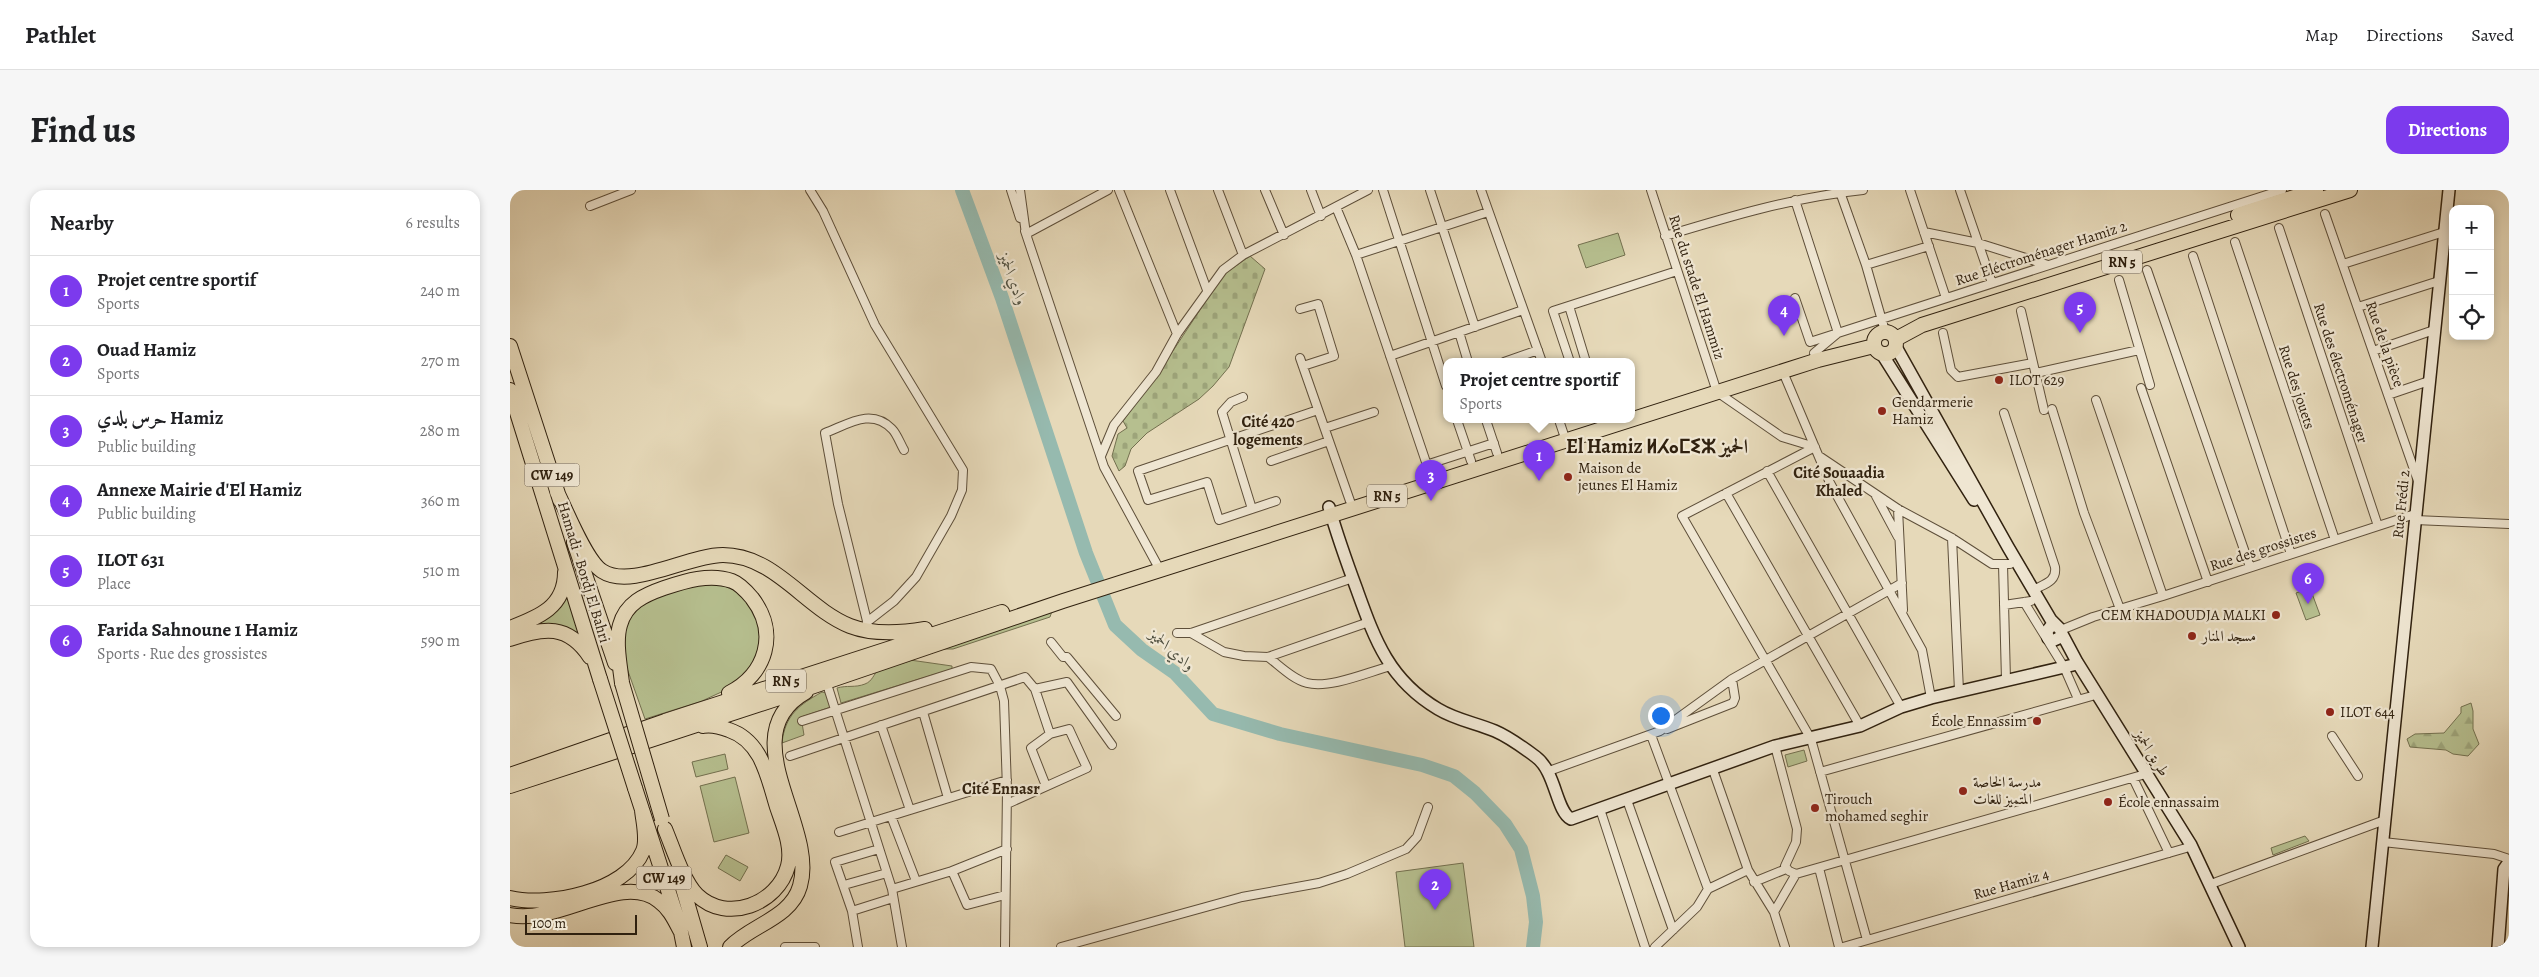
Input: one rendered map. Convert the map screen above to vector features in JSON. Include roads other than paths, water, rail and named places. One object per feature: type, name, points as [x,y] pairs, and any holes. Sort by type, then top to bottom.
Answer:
[{"type":"highway","name":"RN 5","points":[[1635,411],[1784,372],[1836,354],[1884,342],[2316,190]]},
{"type":"highway","name":"RN 5","points":[[1635,411],[1716,389],[1814,353],[1884,342],[1910,330],[2350,190]]},
{"type":"highway","name":"Hamadi - Bordj El Bahri","points":[[510,346],[622,683]]},
{"type":"highway","name":"Hamadi - Bordj El Bahri","points":[[510,390],[600,679]]},
{"type":"highway","name":"RN 5","points":[[510,774],[666,735],[826,681],[1058,598],[1330,511],[1563,431],[1592,423]]},
{"type":"highway","name":"RN 5","points":[[1330,511],[1428,469],[1495,448],[1594,423]]},
{"type":"highway","points":[[557,492],[590,558],[601,570],[607,573],[628,577],[643,575],[700,558],[738,556],[758,563],[777,575],[821,610],[850,626],[868,626],[909,632],[975,620]]},
{"type":"highway","points":[[510,628],[538,618],[552,608],[560,597],[565,582],[565,569],[560,550]]},
{"type":"highway","points":[[622,683],[619,628],[625,613],[636,601],[648,593],[700,578],[732,581],[746,591],[763,614],[767,632],[765,648],[757,671],[745,685],[665,720]]},
{"type":"highway","name":"RN 5","points":[[510,786],[601,750],[665,720],[975,620],[1058,598]]},
{"type":"highway","points":[[510,639],[532,631],[564,632],[580,642],[590,656],[600,679]]},
{"type":"highway","name":"CW 149","points":[[600,679],[681,932],[684,947]]},
{"type":"highway","points":[[730,947],[782,911],[793,901],[800,886],[803,868],[800,848],[776,767],[777,726],[784,712],[798,697],[826,681]]},
{"type":"highway","name":"CW 149","points":[[622,683],[700,947]]},
{"type":"highway","points":[[664,824],[687,880],[696,894],[710,903],[740,908],[755,905],[768,897],[781,883],[788,866],[789,853],[786,836],[760,754],[750,742],[737,732],[707,726],[666,735]]},
{"type":"highway","points":[[510,768],[601,750]]},
{"type":"highway","points":[[510,795],[601,750]]},
{"type":"highway","points":[[510,898],[523,901],[554,901],[608,884],[624,874],[635,866],[644,850],[642,810]]},
{"type":"highway","points":[[510,915],[534,916],[556,912],[626,890],[644,892],[659,900],[669,910],[681,932]]},
{"type":"street","points":[[590,206],[632,190]]},
{"type":"street","points":[[810,190],[823,211],[875,325],[963,470],[962,490],[951,516],[916,577],[868,626]]},
{"type":"street","points":[[1011,190],[1104,468],[1158,566]]},
{"type":"street","points":[[1020,190],[1026,234]]},
{"type":"street","points":[[1026,234],[1108,190]]},
{"type":"street","points":[[1119,190],[1177,334]]},
{"type":"street","points":[[1170,190],[1207,290]]},
{"type":"street","points":[[1218,190],[1243,255]]},
{"type":"street","points":[[1265,190],[1284,234]]},
{"type":"street","points":[[1311,190],[1321,216]]},
{"type":"street","points":[[1101,456],[1114,425],[1156,372],[1177,334],[1223,270],[1243,255],[1321,216],[1358,192],[1368,190]]},
{"type":"street","points":[[1383,190],[1443,376]]},
{"type":"street","points":[[1430,190],[1475,327]]},
{"type":"street","points":[[1481,190],[1541,358]]},
{"type":"street","name":"Rue du stade El Hammiz","points":[[1651,190],[1716,389]]},
{"type":"street","points":[[1665,236],[1732,215],[1794,200],[1863,190]]},
{"type":"street","points":[[1910,190],[1946,298]]},
{"type":"street","points":[[1960,190],[1992,283]]},
{"type":"street","name":"Rue Eléctroménager Hamiz 2","points":[[1814,353],[1838,333],[1884,342],[1946,298],[2282,190]]},
{"type":"street","name":"Rue Frédi 2","points":[[2372,947],[2449,190]]},
{"type":"street","points":[[1840,192],[1866,265],[1884,342]]},
{"type":"street","points":[[1794,200],[1838,333],[1810,342],[1796,298]]},
{"type":"street","points":[[1336,207],[1356,255],[1428,469]]},
{"type":"street","points":[[1356,255],[1488,212]]},
{"type":"street","name":"Rue de la pièce","points":[[2325,214],[2418,483]]},
{"type":"street","name":"Rue des électroménager","points":[[2280,228],[2378,526]]},
{"type":"street","points":[[1924,232],[1978,243],[2048,265]]},
{"type":"street","points":[[2343,264],[2444,232]]},
{"type":"street","name":"Rue des jouets","points":[[2235,242],[2334,540]]},
{"type":"street","points":[[1866,265],[1929,246]]},
{"type":"street","points":[[2193,256],[2291,554]]},
{"type":"street","points":[[2147,270],[2250,567]]},
{"type":"street","points":[[1569,358],[1553,311],[1676,271]]},
{"type":"street","points":[[2119,280],[2150,385]]},
{"type":"street","points":[[2358,307],[2439,282]]},
{"type":"street","points":[[1300,309],[1318,304],[1334,356],[1303,366]]},
{"type":"street","points":[[1569,306],[1585,358]]},
{"type":"street","points":[[1390,356],[1523,310]]},
{"type":"street","points":[[2021,311],[2033,362],[2048,410],[2120,609]]},
{"type":"street","points":[[2372,350],[2434,330]]},
{"type":"street","points":[[1459,332],[1467,358]]},
{"type":"street","points":[[1942,333],[1951,370],[1958,377],[2033,362]]},
{"type":"street","name":"طريق الحميز","points":[[1884,342],[1967,473],[2029,597]]},
{"type":"street","name":"طريق الحميز","points":[[1884,342],[1993,531],[2007,564],[2077,662],[2191,845],[2239,947]]},
{"type":"street","points":[[1515,358],[1538,350]]},
{"type":"street","points":[[2036,373],[2139,350]]},
{"type":"street","points":[[1300,358],[1350,501]]},
{"type":"street","points":[[1784,372],[1833,488],[1903,612],[1922,650],[1931,698]]},
{"type":"street","points":[[2388,395],[2429,382]]},
{"type":"street","points":[[2141,388],[2208,582]]},
{"type":"street","points":[[1716,389],[1782,437],[1815,447]]},
{"type":"street","points":[[1244,397],[1231,402],[1222,412],[1252,508]]},
{"type":"street","points":[[2096,400],[2163,596]]},
{"type":"street","points":[[1276,501],[1219,520],[1207,482],[1148,500],[1138,471],[1318,410]]},
{"type":"street","points":[[1325,428],[1374,412]]},
{"type":"street","points":[[2004,414],[2056,573],[2050,582],[2029,597],[2004,605]]},
{"type":"street","points":[[868,626],[838,504],[825,433],[861,418],[875,419],[892,429],[904,450]]},
{"type":"street","points":[[1459,423],[1469,456]]},
{"type":"street","points":[[1487,423],[1495,448]]},
{"type":"street","points":[[1271,461],[1329,441]]},
{"type":"street","points":[[1815,447],[1682,516],[1810,740],[1867,940]]},
{"type":"street","points":[[1819,456],[1898,509],[1952,538],[1992,564],[2007,564],[2004,605],[2006,680]]},
{"type":"street","points":[[1767,471],[1901,707]]},
{"type":"street","points":[[1726,494],[1860,726]]},
{"type":"street","points":[[1876,494],[1899,538]]},
{"type":"street","points":[[1898,509],[1903,612]]},
{"type":"street","points":[[1330,511],[1352,578],[1377,644],[1391,666],[1404,682],[1436,708],[1451,716],[1497,732],[1536,758],[1549,771],[1559,802],[1568,818],[1714,770],[1775,746],[1810,740],[1860,726],[1901,707],[1959,691],[2068,666]]},
{"type":"street","name":"Rue des grossistes","points":[[2056,632],[2120,609],[2334,540],[2415,517],[2509,524]]},
{"type":"street","points":[[1952,538],[1959,691]]},
{"type":"street","points":[[1177,633],[1191,633],[1352,578]]},
{"type":"street","points":[[1660,731],[1732,679],[1902,583]]},
{"type":"street","points":[[2029,597],[2068,666],[2078,699]]},
{"type":"street","points":[[1191,633],[1224,652],[1244,656],[1268,657],[1369,622]]},
{"type":"street","name":"طريق الحميز","points":[[2056,632],[2068,666],[2092,696],[2138,776],[2186,848],[2234,947]]},
{"type":"street","points":[[1051,642],[1116,716]]},
{"type":"street","points":[[1268,657],[1306,683],[1325,684],[1391,666]]},
{"type":"street","points":[[802,720],[970,667],[991,669],[1000,686],[1004,701],[1007,780],[1005,947]]},
{"type":"street","points":[[790,756],[1025,677],[1035,688],[1050,734]]},
{"type":"street","points":[[1549,771],[1728,706],[1736,698],[1732,679]]},
{"type":"street","points":[[1073,691],[1086,680]]},
{"type":"street","points":[[826,681],[887,873],[902,947]]},
{"type":"street","points":[[1035,688],[1067,682],[1112,745]]},
{"type":"street","points":[[1820,772],[2092,696]]},
{"type":"street","points":[[923,712],[948,798]]},
{"type":"street","points":[[881,725],[910,810]]},
{"type":"street","points":[[1007,804],[1087,768],[1069,729],[1050,734],[1031,748],[1046,786]]},
{"type":"street","points":[[1651,735],[1708,890]]},
{"type":"street","points":[[2332,736],[2358,776]]},
{"type":"street","points":[[1775,746],[1798,829],[1796,842],[1786,862],[1786,869]]},
{"type":"street","points":[[1714,770],[1748,870],[1774,912],[1784,947]]},
{"type":"street","points":[[1754,882],[1786,869],[1796,874],[1819,868],[2138,776],[2169,853]]},
{"type":"street","points":[[839,832],[1007,780]]},
{"type":"street","points":[[1627,800],[1673,930]]},
{"type":"street","points":[[1061,947],[1234,899],[1319,883],[1346,874],[1406,849],[1417,837],[1428,807]]},
{"type":"street","points":[[1600,809],[1645,947]]},
{"type":"street","points":[[891,816],[916,881]]},
{"type":"street","points":[[2211,884],[2385,820]]},
{"type":"street","points":[[2383,842],[2494,854],[2509,860],[2504,869],[2498,947]]},
{"type":"street","name":"Rue Hamiz 4","points":[[1843,947],[2186,848]]},
{"type":"street","points":[[858,947],[852,911],[835,862],[879,849]]},
{"type":"street","points":[[852,911],[892,894],[916,881],[952,871],[1006,849]]},
{"type":"street","points":[[1819,868],[1839,947]]},
{"type":"street","points":[[1655,947],[1697,907],[1708,890],[1748,870]]},
{"type":"street","points":[[952,871],[967,905],[1005,895]]},
{"type":"street","points":[[844,885],[887,873]]},
{"type":"street","points":[[1774,912],[1796,874]]},
{"type":"street","points":[[785,947],[815,947]]},
{"type":"waterway","name":"وادي الحميز","points":[[962,190],[1002,298],[1086,553],[1115,625],[1142,650],[1175,673],[1213,714],[1280,734],[1422,765],[1454,776],[1475,793],[1505,824],[1521,849],[1533,896],[1536,922],[1533,947]]},
{"type":"place","name":"ILOT 631","points":[[2080,333]]},
{"type":"place","name":"Annexe Mairie d'El Hamiz","points":[[1784,336]]},
{"type":"place","name":"ILOT 629","points":[[1999,380]]},
{"type":"place","name":"Gendarmerie Hamiz","points":[[1882,411]]},
{"type":"place","name":"Maison de jeunes El Hamiz","points":[[1568,477]]},
{"type":"place","name":"Projet centre sportif","points":[[1539,481]]},
{"type":"place","name":"حرس بلدي Hamiz","points":[[1431,501]]},
{"type":"place","name":"Farida Sahnoune 1 Hamiz","points":[[2308,604]]},
{"type":"place","name":"CEM KHADOUDJA MALKI","points":[[2276,615]]},
{"type":"place","name":"مسجد المنار","points":[[2192,636]]},
{"type":"place","name":"ILOT 644","points":[[2330,712]]},
{"type":"place","name":"École Ennassim","points":[[2037,721]]},
{"type":"place","name":"مدرسة الخاصة المتميز للغات","points":[[1963,791]]},
{"type":"place","name":"École ennassaim","points":[[2108,802]]},
{"type":"place","name":"Tirouch mohamed seghir","points":[[1815,808]]},
{"type":"place","name":"Ouad Hamiz","points":[[1435,910]]},
{"type":"district","name":"Cité 420 logements","points":[[1268,431]]},
{"type":"district","name":"El Hamiz ⵍⵃⴰⵎⵉⵣ الحميز","points":[[1657,446]]},
{"type":"district","name":"Cité Souaadia Khaled","points":[[1839,482]]},
{"type":"district","name":"Cité Ennasr","points":[[1001,789]]}]
